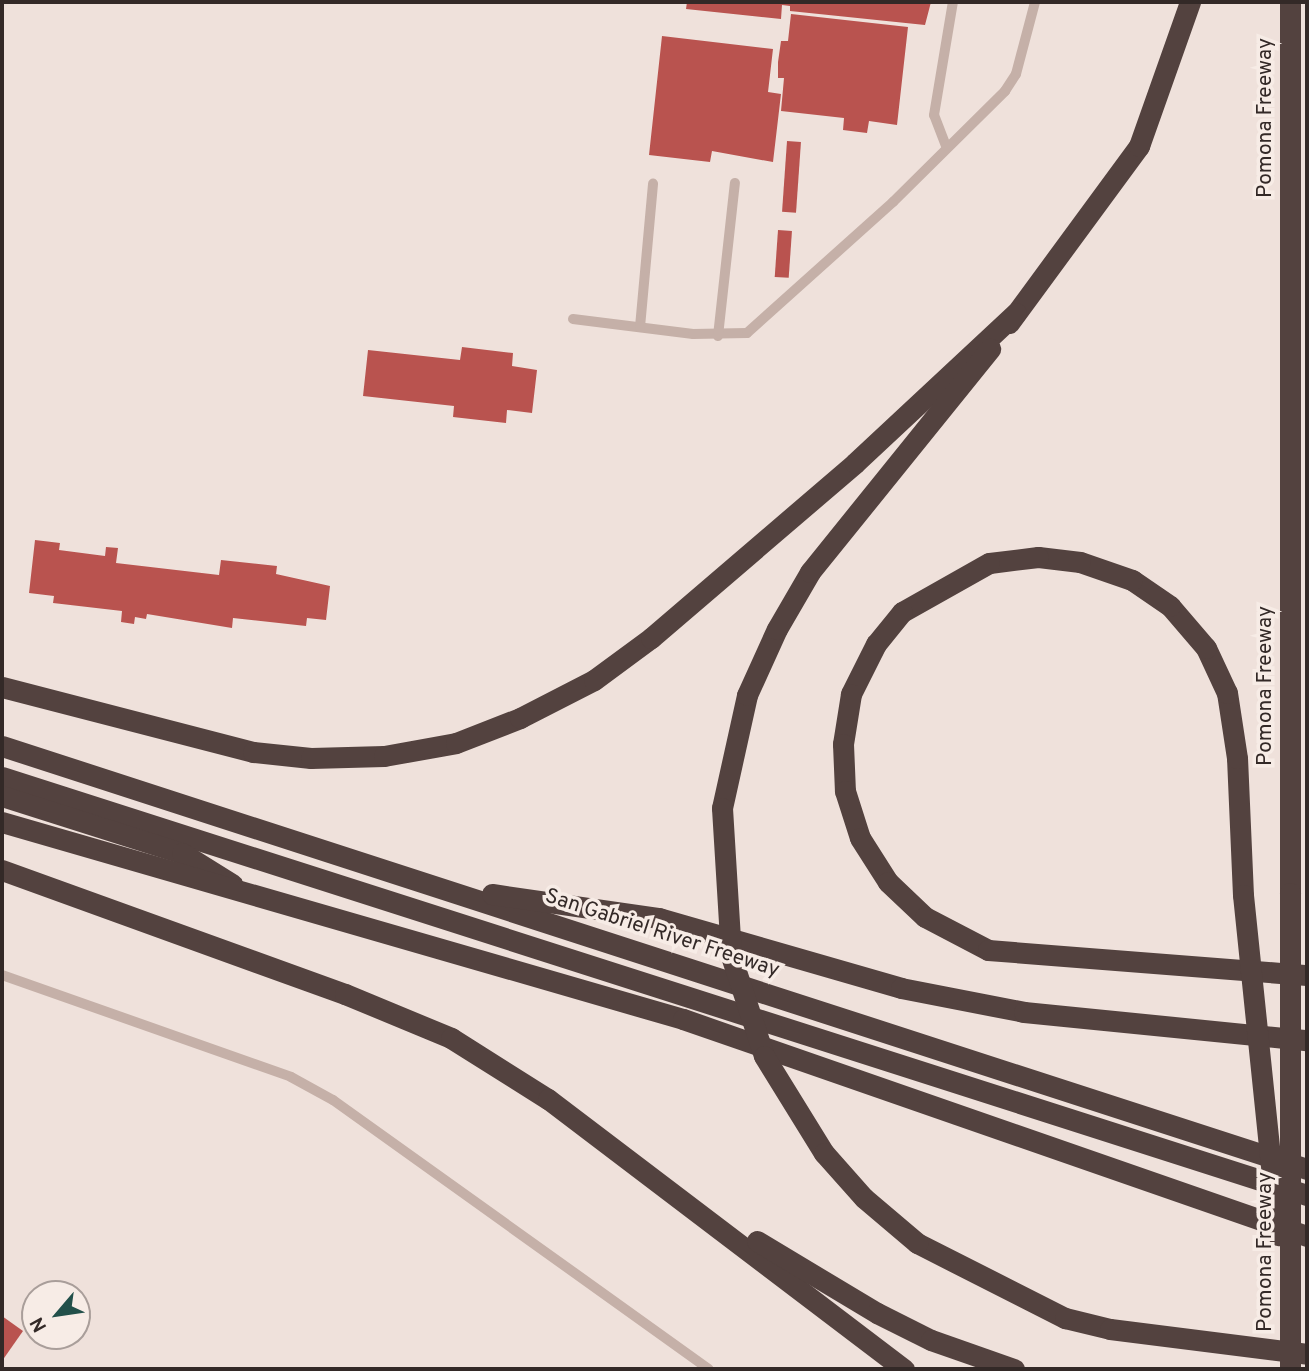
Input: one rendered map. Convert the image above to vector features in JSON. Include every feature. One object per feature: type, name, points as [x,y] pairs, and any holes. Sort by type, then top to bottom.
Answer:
[{"type":"highway","points":[[1190,2],[1139,146],[959,393],[810,572],[776,629],[747,695],[722,807],[731,956],[764,1056],[824,1153],[864,1198],[917,1244],[1065,1318],[1110,1329],[1296,1357],[1243,895],[1237,758],[1227,693],[1206,648],[1170,606],[1132,580],[1080,562],[1038,557],[989,563],[902,612],[876,644],[851,694],[843,744],[845,790],[860,838],[888,882],[925,916],[988,950],[1307,975]]},
{"type":"highway","name":"Pomona Freeway","points":[[1290,2],[1290,893],[1296,1357]]},
{"type":"highway","points":[[2,687],[253,752],[384,756],[456,743],[520,719],[593,680],[651,638],[855,463],[1016,313]]},
{"type":"highway","name":"San Gabriel River Freeway","points":[[2,746],[1307,1169]]},
{"type":"highway","points":[[2,778],[1307,1195]]},
{"type":"highway","points":[[2,796],[182,853],[254,898]]},
{"type":"highway","points":[[2,822],[254,898],[683,1019],[1307,1236]]},
{"type":"highway","points":[[2,870],[345,994],[451,1038],[548,1098],[904,1369]]},
{"type":"highway","points":[[431,885],[659,918],[901,988],[1024,1012],[1307,1040]]},
{"type":"highway","points":[[671,1189],[877,1313],[931,1340],[1014,1369]]},
{"type":"lane","points":[[946,146],[934,115],[953,2]]},
{"type":"lane","points":[[573,319],[718,336],[747,333],[893,202],[946,146],[1005,91],[1016,74],[1035,2]]},
{"type":"lane","points":[[718,336],[735,183]]},
{"type":"lane","points":[[640,327],[653,184]]},
{"type":"lane","points":[[2,975],[291,1077],[323,1094],[709,1369]]},
{"type":"building","points":[[687,2],[931,2],[925,25],[790,11],[790,6],[782,5],[781,19],[686,9]]},
{"type":"building","points":[[791,14],[908,27],[897,125],[869,121],[867,133],[843,130],[844,118],[781,111],[784,78],[778,78],[778,62],[781,41],[788,41]]},
{"type":"building","points":[[662,36],[773,49],[768,92],[781,94],[773,162],[712,151],[710,162],[649,155]]},
{"type":"building","points":[[787,141],[801,142],[796,213],[782,212]]},
{"type":"building","points":[[778,230],[792,231],[789,278],[775,277]]},
{"type":"building","points":[[462,347],[513,353],[512,366],[537,370],[532,413],[507,410],[506,423],[453,417],[454,406],[363,396],[368,350],[460,360]]},
{"type":"building","points":[[35,540],[60,543],[59,550],[105,556],[106,547],[118,548],[116,563],[219,575],[221,560],[277,566],[276,574],[330,586],[326,620],[307,618],[306,626],[233,618],[232,628],[147,614],[146,619],[135,617],[134,624],[121,622],[122,611],[53,603],[54,596],[29,593]]},
{"type":"building","points":[[2,1316],[21,1330],[21,1334],[2,1361]]}]
